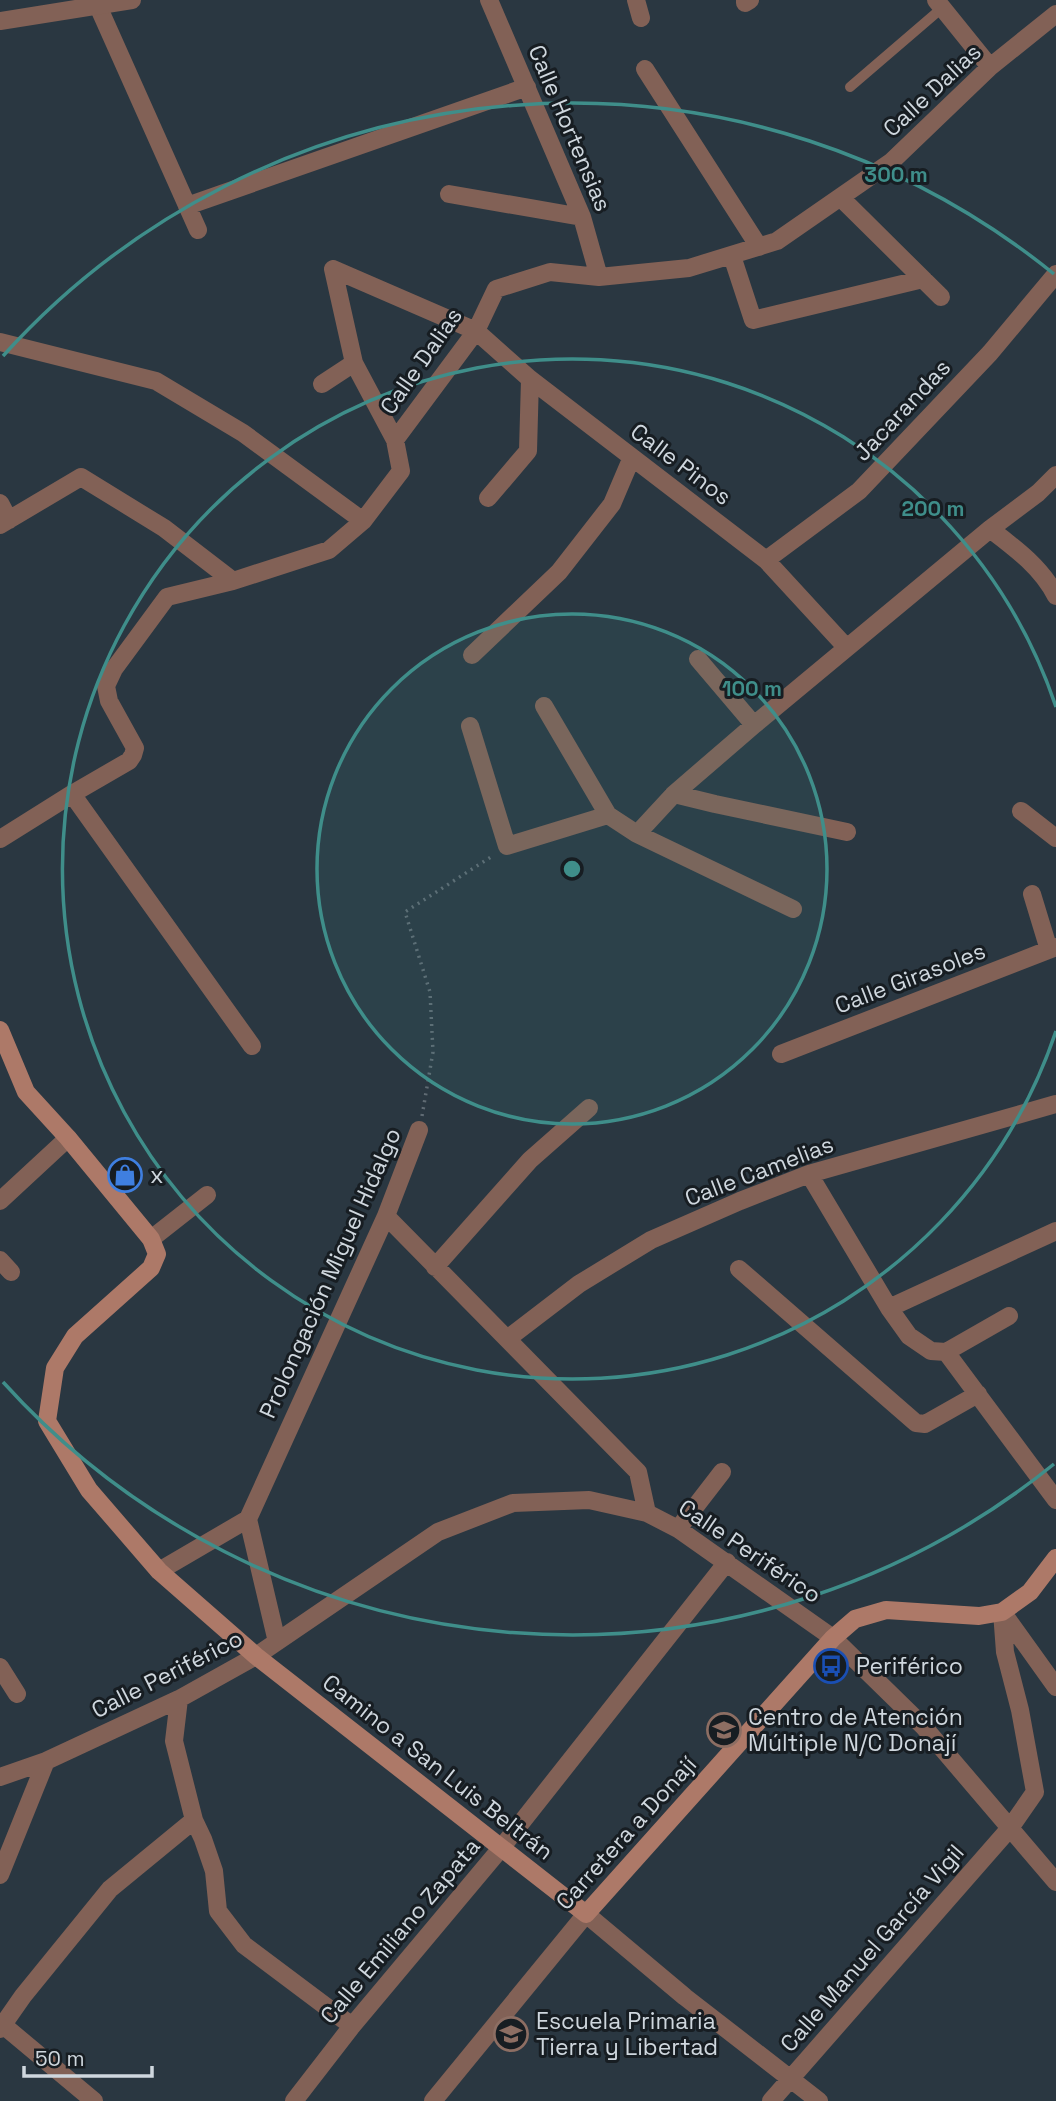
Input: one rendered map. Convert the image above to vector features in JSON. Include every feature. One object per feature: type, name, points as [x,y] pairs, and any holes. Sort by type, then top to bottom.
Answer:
[{"type":"main road","points":[[0,1030],[26,1092],[68,1138],[150,1239]]},
{"type":"main road","name":"Camino a San Luis Beltrán","points":[[150,1239],[157,1254],[151,1268],[75,1336],[55,1368],[47,1420],[89,1490],[159,1572],[256,1656],[586,1914]]},
{"type":"main road","points":[[1002,1612],[1030,1592],[1056,1558]]},
{"type":"main road","name":"Carretera a Donají","points":[[586,1914],[833,1639],[855,1619],[886,1610],[979,1616],[1002,1612]]},
{"type":"street","points":[[0,21],[132,0]]},
{"type":"street","name":"Calle Hortensias","points":[[489,0],[582,217],[599,277]]},
{"type":"street","points":[[636,0],[641,18]]},
{"type":"street","points":[[744,0],[745,3],[750,0]]},
{"type":"street","points":[[939,4],[990,67]]},
{"type":"street","points":[[98,6],[198,230]]},
{"type":"street","name":"Calle Dalias","points":[[395,440],[476,331],[496,289],[550,272],[599,277],[690,268],[777,241],[891,162],[990,67],[1056,13]]},
{"type":"street","points":[[645,69],[759,247]]},
{"type":"street","points":[[187,206],[527,87]]},
{"type":"street","points":[[449,194],[582,217]]},
{"type":"street","points":[[841,198],[941,297]]},
{"type":"street","points":[[732,256],[753,320],[923,279]]},
{"type":"street","name":"Calle Pinos","points":[[354,363],[333,269],[476,331],[530,379],[766,560],[846,647]]},
{"type":"street","name":"Jacarandas","points":[[766,560],[859,491],[990,353],[1056,274]]},
{"type":"street","points":[[0,342],[156,382],[243,433],[363,521]]},
{"type":"street","points":[[0,839],[129,761],[135,748],[109,701],[106,686],[114,669],[167,597],[233,581],[330,550],[363,521],[401,471],[395,440],[354,363],[323,384]]},
{"type":"street","points":[[488,498],[528,451],[530,379]]},
{"type":"street","points":[[472,655],[559,572],[612,504],[632,457]]},
{"type":"street","points":[[637,834],[674,794],[754,725],[990,528],[1038,493],[1056,475]]},
{"type":"street","points":[[0,503],[4,522],[81,477],[164,528],[233,581]]},
{"type":"street","points":[[990,528],[1020,552],[1048,581],[1056,596]]},
{"type":"street","points":[[698,659],[754,725]]},
{"type":"street","points":[[544,706],[608,816],[637,834],[793,909]]},
{"type":"street","points":[[470,726],[507,846],[608,816]]},
{"type":"street","points":[[72,794],[252,1046]]},
{"type":"street","points":[[674,794],[847,832]]},
{"type":"street","points":[[1021,811],[1056,838]]},
{"type":"street","points":[[1032,894],[1053,948]]},
{"type":"street","name":"Calle Girasoles","points":[[781,1055],[1053,948]]},
{"type":"street","name":"Calle Camelias","points":[[507,1339],[579,1284],[651,1240],[808,1174],[1056,1104]]},
{"type":"street","points":[[435,1267],[530,1160],[589,1108]]},
{"type":"street","name":"Prolongación Miguel Hidalgo","points":[[248,1519],[386,1216],[419,1130]]},
{"type":"street","points":[[0,1200],[68,1138]]},
{"type":"street","points":[[808,1174],[889,1308],[909,1336],[930,1351],[946,1352],[1009,1316]]},
{"type":"street","points":[[150,1239],[207,1195]]},
{"type":"street","points":[[386,1216],[638,1472],[648,1513]]},
{"type":"street","points":[[889,1308],[1056,1231]]},
{"type":"street","points":[[739,1269],[916,1423],[925,1424],[978,1394]]},
{"type":"street","points":[[946,1352],[1056,1500]]},
{"type":"street","points":[[678,1529],[722,1472]]},
{"type":"street","name":"Calle Periférico","points":[[0,1777],[46,1761],[178,1699],[256,1656],[438,1532],[513,1503],[589,1500],[648,1513],[678,1529],[833,1639],[923,1727],[1056,1882]]},
{"type":"street","points":[[159,1572],[248,1519],[277,1642]]},
{"type":"street","name":"Calle Emiliano Zapata","points":[[294,2101],[352,2025],[502,1847],[727,1562]]},
{"type":"street","points":[[1002,1612],[1056,1687]]},
{"type":"street","name":"Calle Manuel García Vigil","points":[[771,2101],[1010,1828],[1035,1793],[1020,1710],[1005,1652],[1002,1612]]},
{"type":"street","points":[[0,1667],[17,1694]]},
{"type":"street","points":[[178,1699],[174,1741],[194,1820],[214,1871],[218,1911],[244,1945],[352,2025]]},
{"type":"street","points":[[0,1875],[46,1761]]},
{"type":"street","points":[[94,2101],[2,2027],[23,1996],[110,1889],[194,1820]]},
{"type":"street","name":"Camino a San Luis Beltrán","points":[[586,1914],[685,1997],[820,2101]]},
{"type":"street","name":"Carretera a Donají","points":[[433,2101],[586,1914]]},
{"type":"lane","points":[[850,87],[939,4]]},
{"type":"path","name":"Prolongación Miguel Hidalgo","points":[[419,1130],[433,1052],[430,992],[405,912],[507,846]]},
{"type":"place","name":"x","points":[[125,1175]]},
{"type":"place","name":"Periférico","points":[[831,1666]]},
{"type":"place","name":"Centro de Atención Múltiple N/C Donají","points":[[724,1730]]},
{"type":"place","name":"Escuela Primaria Tierra y Libertad","points":[[511,2034]]}]
